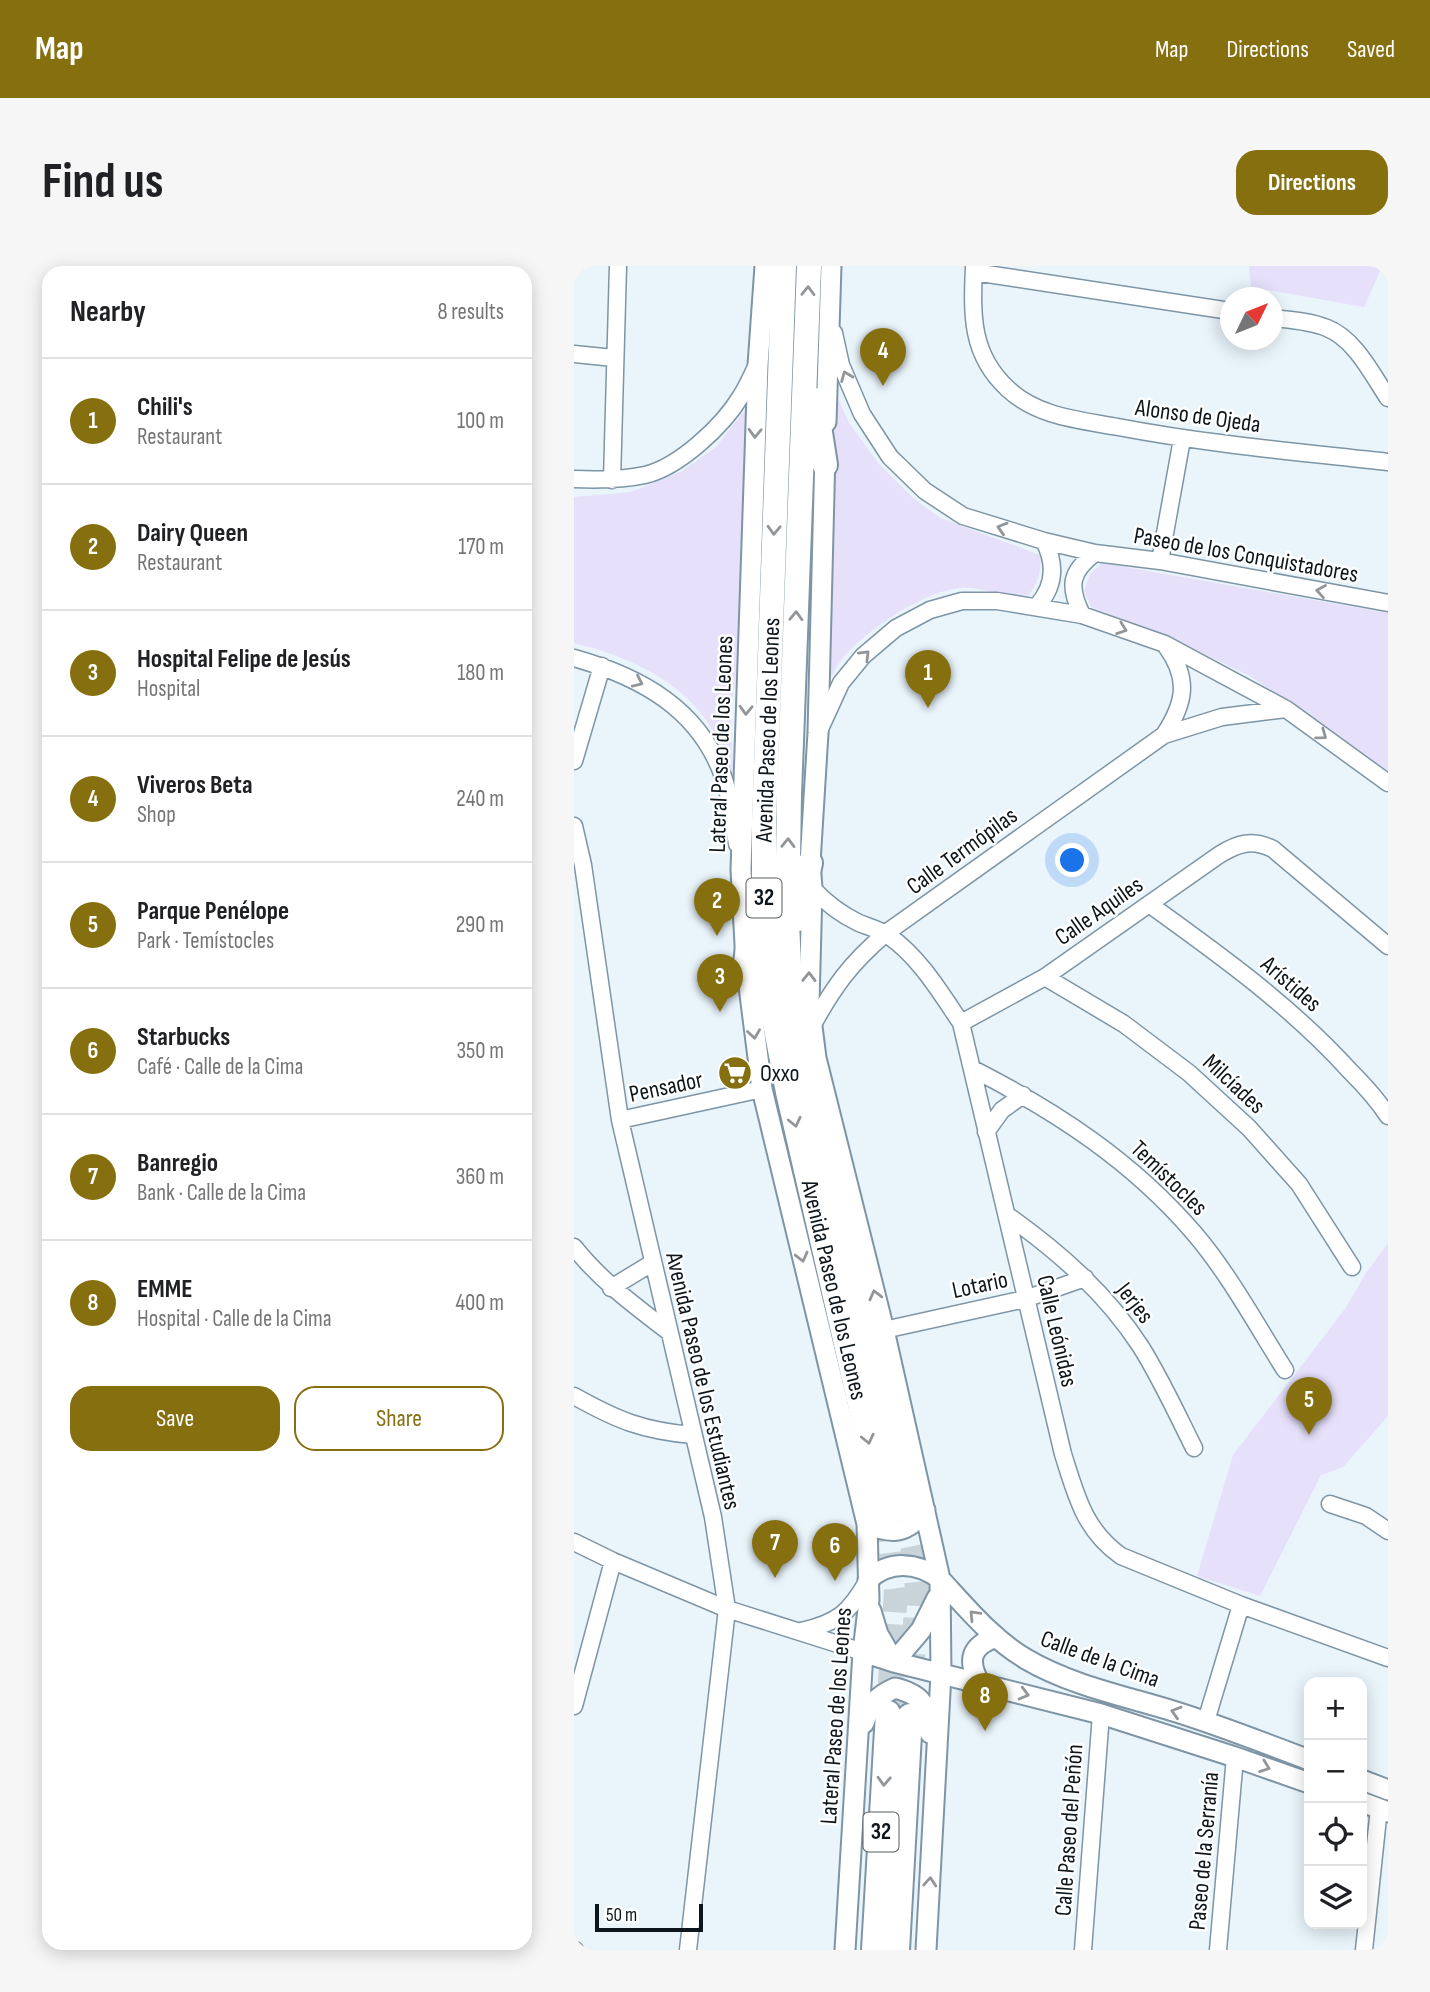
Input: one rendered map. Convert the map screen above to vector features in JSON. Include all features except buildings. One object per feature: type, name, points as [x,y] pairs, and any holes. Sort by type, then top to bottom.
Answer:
[{"type":"main road","points":[[766,266],[768,367]]},
{"type":"main road","name":"Avenida Paseo de los Leones","points":[[784,266],[768,367],[764,928],[773,1014],[788,1092],[896,1516]]},
{"type":"main road","name":"Avenida Paseo de los Leones","points":[[808,266],[790,766],[786,923],[788,958],[794,1013],[808,1088],[896,1516]]},
{"type":"main road","points":[[807,342],[825,465]]},
{"type":"main road","points":[[746,963],[764,821]]},
{"type":"main road","points":[[788,958],[810,863]]},
{"type":"main road","name":"32","points":[[874,1950],[899,1714],[897,1950]]},
{"type":"street","points":[[612,480],[618,266]]},
{"type":"street","name":"Avenida Paseo de los Leones","points":[[831,266],[818,733],[810,863],[809,1003],[811,1028],[825,1093],[884,1330],[896,1516],[940,1584],[942,1674]]},
{"type":"street","points":[[974,269],[1220,309]]},
{"type":"street","name":"Alonso de Ojeda","points":[[974,269],[973,323],[978,344],[992,370],[1009,390],[1030,405],[1057,415],[1182,439],[1388,462]]},
{"type":"street","name":"Paseo de los Conquistadores","points":[[829,313],[841,365],[862,414],[890,457],[925,491],[963,516],[1044,541],[1095,553],[1160,561],[1388,603]]},
{"type":"street","points":[[1283,320],[1318,325],[1339,334],[1362,358],[1388,398]]},
{"type":"street","points":[[574,354],[614,358]]},
{"type":"street","points":[[574,479],[612,480],[647,475],[673,463],[717,427],[768,367]]},
{"type":"street","name":"Lateral Paseo de los Leones","points":[[768,367],[741,870],[746,963],[762,1089],[896,1516],[868,1580],[869,1600],[863,1652],[845,1950]]},
{"type":"street","points":[[1160,561],[1182,439]]},
{"type":"street","points":[[1037,606],[1049,591],[1053,574],[1051,557],[1044,541]]},
{"type":"street","name":"Paseo de los Conquistadores","points":[[1082,615],[1074,600],[1073,580],[1082,564],[1095,553]]},
{"type":"street","points":[[818,733],[841,683],[863,656],[896,628],[930,610],[962,601],[997,601],[1082,615],[1165,644],[1286,709],[1388,783]]},
{"type":"street","name":"Calle Termópilas","points":[[1164,735],[1177,714],[1182,690],[1178,665],[1165,644]]},
{"type":"street","points":[[574,658],[602,666],[645,685],[683,713],[700,733],[723,778],[741,870]]},
{"type":"street","points":[[574,761],[602,666]]},
{"type":"street","name":"Calle Termópilas","points":[[811,1028],[848,968],[886,933],[1164,735],[1222,718],[1286,709]]},
{"type":"street","name":"Avenida Paseo de los Estudiantes","points":[[574,826],[583,865],[620,1120],[717,1539],[727,1609],[688,1950]]},
{"type":"street","name":"Calle Aquiles","points":[[961,1023],[1045,977],[1234,846],[1248,842],[1263,844],[1292,863],[1388,946]]},
{"type":"street","name":"Calle Leónidas","points":[[811,888],[831,907],[847,917],[886,933],[914,958],[961,1023],[1063,1454],[1080,1505],[1090,1525],[1105,1545],[1121,1556],[1241,1605],[1388,1658]]},
{"type":"street","name":"Arístides","points":[[1149,904],[1233,965],[1292,1013],[1336,1055],[1380,1103],[1388,1116]]},
{"type":"street","name":"Milcíades","points":[[1045,977],[1124,1024],[1189,1073],[1249,1128],[1299,1185],[1353,1267]]},
{"type":"street","name":"Temístocles","points":[[973,1069],[1023,1094],[1068,1122],[1157,1194],[1194,1233],[1224,1273],[1285,1370]]},
{"type":"street","name":"Pensador","points":[[620,1120],[762,1089]]},
{"type":"street","points":[[985,1132],[1002,1110],[1023,1094]]},
{"type":"street","name":"Jerjes","points":[[1007,1215],[1039,1238],[1085,1278],[1140,1346],[1194,1448]]},
{"type":"street","points":[[574,1247],[611,1287],[669,1332]]},
{"type":"street","points":[[611,1287],[652,1263]]},
{"type":"street","name":"Lotario","points":[[884,1330],[1025,1299],[1085,1278]]},
{"type":"street","points":[[574,1396],[640,1428],[693,1435]]},
{"type":"street","points":[[1330,1504],[1366,1516],[1388,1531]]},
{"type":"street","name":"Calle de la Cima","points":[[574,1542],[727,1609],[894,1662],[1101,1714],[1304,1781]]},
{"type":"street","points":[[574,1706],[613,1561]]},
{"type":"street","name":"Calle de la Cima","points":[[868,1580],[885,1567],[906,1565],[930,1571],[940,1584],[996,1637],[1024,1658],[1055,1673],[1206,1721],[1304,1758]]},
{"type":"street","points":[[799,1632],[826,1625],[843,1615],[868,1580]]},
{"type":"street","points":[[869,1600],[874,1623],[894,1662],[921,1630],[934,1608],[940,1584]]},
{"type":"street","points":[[1206,1721],[1241,1605]]},
{"type":"street","points":[[979,1682],[972,1669],[973,1654],[982,1642],[996,1637]]},
{"type":"street","points":[[926,1950],[942,1674]]},
{"type":"street","points":[[856,1768],[869,1707],[879,1695],[895,1688],[919,1698],[927,1710],[936,1783]]},
{"type":"street","name":"Calle Paseo del Peñón","points":[[1083,1950],[1101,1714]]},
{"type":"street","name":"Paseo de la Serranía","points":[[1218,1950],[1235,1757]]},
{"type":"street","points":[[1367,1782],[1388,1790]]},
{"type":"street","points":[[1364,1950],[1376,1807]]},
{"type":"shaded area","points":[[1249,266],[1379,266],[1380,271],[1364,307],[1283,293],[1283,287],[1251,287]]},
{"type":"shaded area","points":[[834,390],[849,423],[878,463],[912,497],[940,518],[1040,555],[1040,571],[1029,595],[959,588],[928,597],[910,606],[875,628],[847,653],[826,689]]},
{"type":"shaded area","points":[[751,402],[740,651],[731,707],[733,777],[706,719],[674,687],[627,660],[574,643],[574,497],[631,492],[682,471],[716,447]]},
{"type":"shaded area","points":[[1102,563],[1388,613],[1388,771],[1250,676],[1172,639],[1091,607],[1084,591],[1090,574]]},
{"type":"shaded area","points":[[1388,1243],[1388,1416],[1343,1467],[1321,1475],[1260,1596],[1197,1576],[1233,1455],[1345,1309]]},
{"type":"tunnel","points":[[905,1511],[917,1589],[910,1715]]},
{"type":"tunnel","points":[[886,1517],[896,1590],[888,1712]]},
{"type":"place","name":"Viveros Beta","points":[[883,386]]},
{"type":"place","name":"Chili's","points":[[928,708]]},
{"type":"place","name":"Dairy Queen","points":[[717,936]]},
{"type":"place","name":"Hospital Felipe de Jesús","points":[[720,1012]]},
{"type":"place","name":"Oxxo","points":[[735,1073]]},
{"type":"place","name":"Parque Penélope","points":[[1309,1435]]},
{"type":"place","name":"Banregio","points":[[775,1578]]},
{"type":"place","name":"Starbucks","points":[[835,1581]]},
{"type":"place","name":"EMME","points":[[985,1731]]}]
